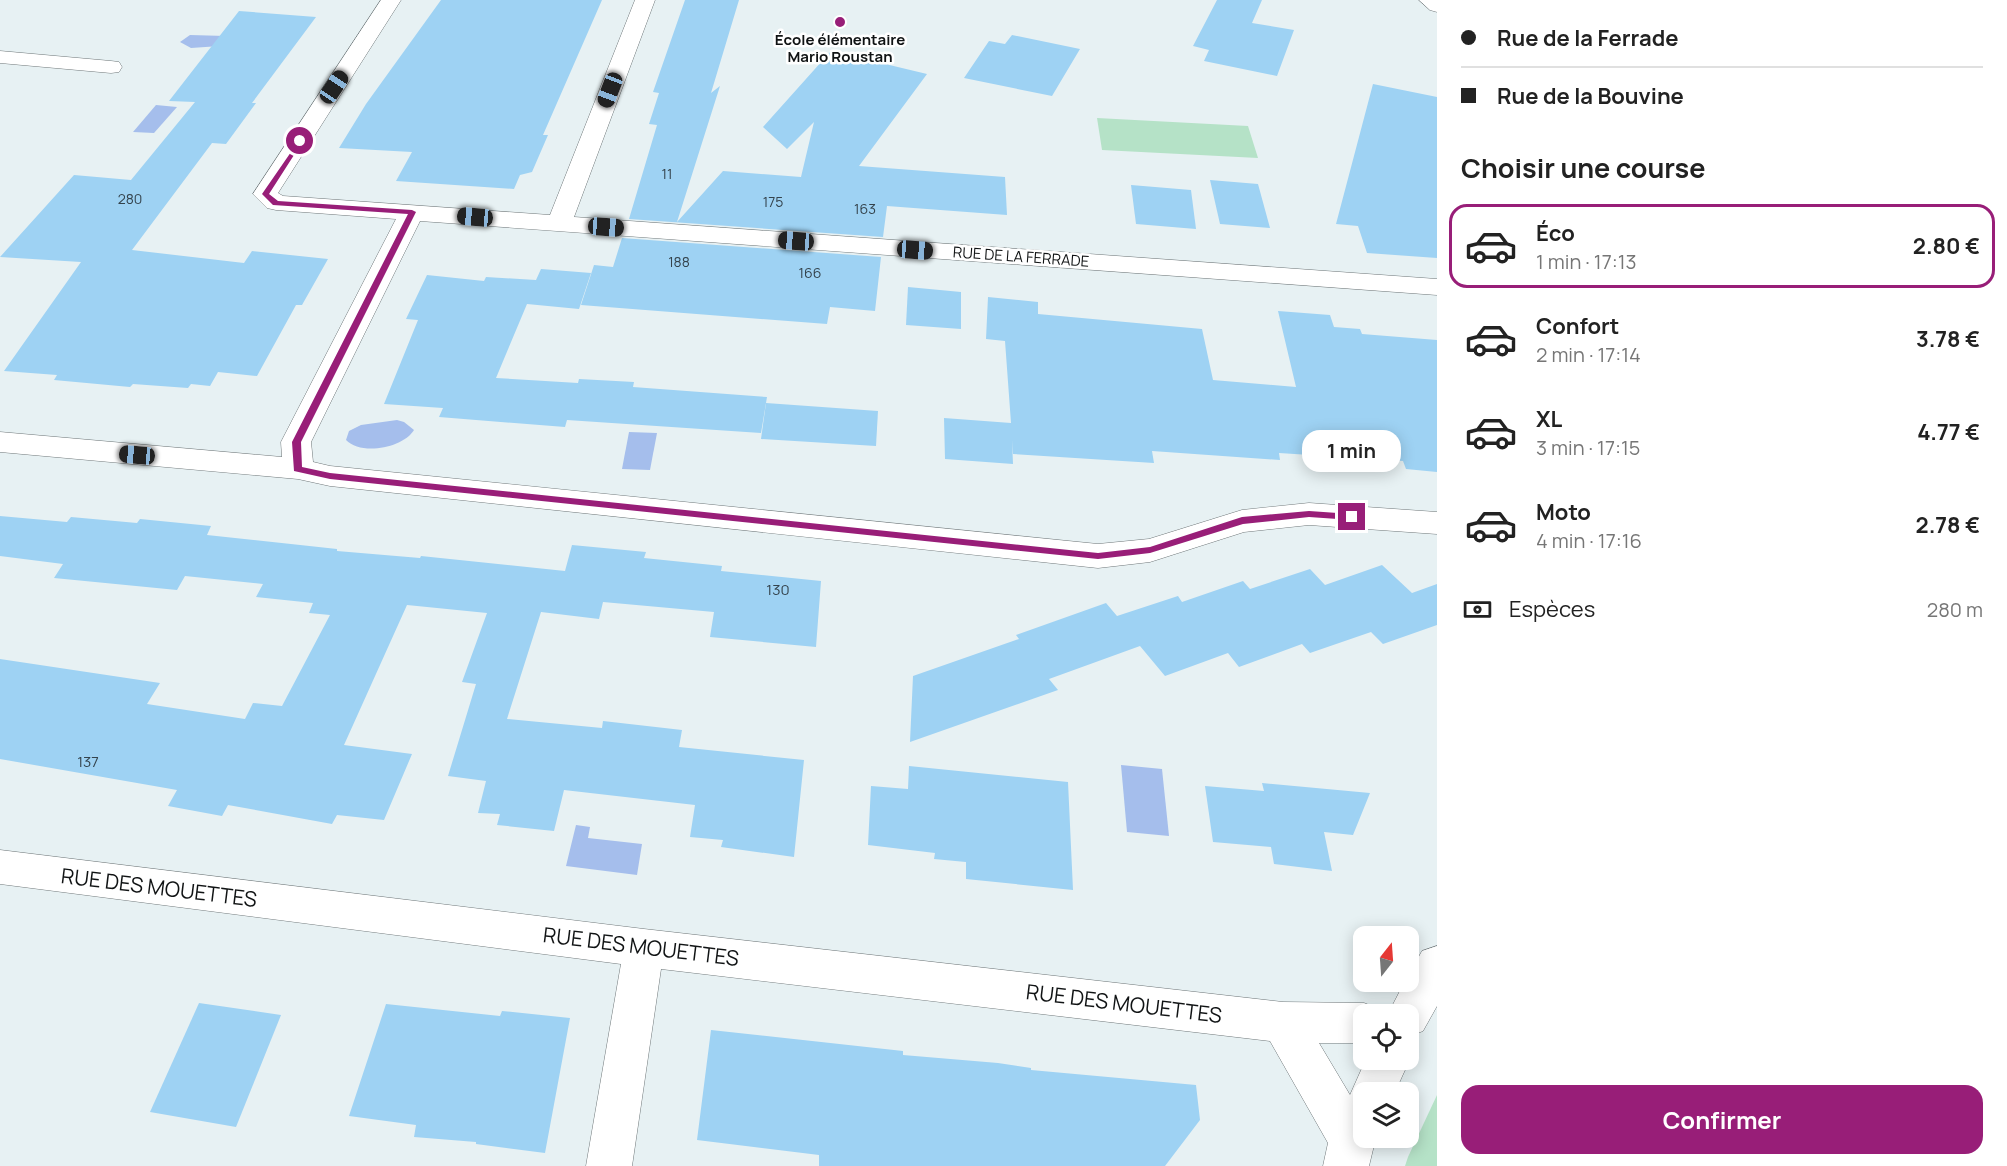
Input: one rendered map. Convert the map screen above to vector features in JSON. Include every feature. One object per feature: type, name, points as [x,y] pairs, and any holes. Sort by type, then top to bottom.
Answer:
[{"type":"street","name":"RUE DE LA FERRADE","points":[[391,0],[266,194],[276,203],[1437,287]]},
{"type":"street","points":[[559,224],[645,0]]},
{"type":"street","points":[[1429,0],[1437,6]]},
{"type":"street","points":[[0,57],[111,67]]},
{"type":"street","points":[[298,469],[296,442],[412,212]]},
{"type":"street","points":[[0,442],[298,469],[330,476],[1098,556],[1150,550],[1242,520],[1309,514],[1437,523]]},
{"type":"street","name":"RUE DES MOUETTES","points":[[0,867],[644,948],[1283,1022],[1353,1023]]},
{"type":"street","points":[[609,1166],[644,948]]},
{"type":"street","points":[[1415,1004],[1437,965]]},
{"type":"street","points":[[1283,1022],[1353,1139]]},
{"type":"green space","points":[[1097,118],[1248,126],[1258,158],[1102,150]]},
{"type":"green space","points":[[1437,1095],[1437,1166],[1405,1166],[1412,1148],[1419,1148],[1419,1133]]},
{"type":"water","points":[[190,35],[226,36],[220,46],[191,48],[180,42]]},
{"type":"water","points":[[156,105],[177,107],[154,133],[133,132]]},
{"type":"water","points":[[397,420],[404,422],[414,430],[409,436],[392,445],[382,448],[361,448],[346,440],[349,431],[361,425]]},
{"type":"water","points":[[629,432],[657,433],[650,470],[622,469]]},
{"type":"water","points":[[1121,765],[1162,769],[1169,836],[1127,832]]},
{"type":"water","points":[[576,825],[590,827],[588,838],[642,844],[637,875],[566,866]]},
{"type":"building","points":[[441,0],[602,0],[543,135],[548,135],[532,172],[520,175],[514,189],[396,181],[412,152],[339,148],[366,104]]},
{"type":"building","points":[[685,0],[739,0],[711,93],[720,86],[677,222],[723,171],[801,177],[814,122],[787,149],[763,127],[831,51],[927,74],[859,166],[1005,177],[1007,215],[887,206],[883,237],[629,219],[657,125],[649,124],[659,93],[653,92]]},
{"type":"building","points":[[1217,0],[1262,0],[1252,23],[1294,30],[1277,76],[1204,61],[1209,50],[1193,46]]},
{"type":"building","points":[[239,11],[316,17],[252,103],[256,103],[226,144],[212,143],[132,250],[244,263],[252,251],[328,259],[302,305],[296,305],[257,376],[218,372],[210,386],[191,384],[188,388],[133,384],[130,387],[54,380],[57,375],[4,371],[81,262],[0,257],[74,175],[131,180],[195,102],[169,101]]},
{"type":"building","points":[[1012,35],[1080,49],[1052,96],[964,78],[989,41],[1005,44]]},
{"type":"building","points":[[1373,84],[1437,97],[1437,258],[1367,253],[1358,226],[1336,224]]},
{"type":"building","points":[[1210,180],[1258,184],[1270,228],[1220,224]]},
{"type":"building","points":[[1131,185],[1191,190],[1196,229],[1136,224]]},
{"type":"building","points":[[622,238],[881,257],[875,311],[830,307],[827,324],[581,305],[594,265],[613,267]]},
{"type":"building","points":[[541,269],[591,273],[579,309],[527,304],[496,378],[578,383],[579,379],[634,382],[633,387],[767,397],[761,433],[567,420],[565,427],[439,417],[443,408],[384,404],[418,320],[406,319],[427,275],[484,281],[486,277],[536,280]]},
{"type":"building","points":[[908,287],[961,292],[961,329],[906,325]]},
{"type":"building","points":[[988,297],[1038,302],[1038,314],[1202,329],[1213,380],[1296,387],[1278,311],[1330,315],[1334,327],[1360,329],[1362,334],[1437,340],[1437,472],[1406,469],[1403,461],[1279,453],[1280,460],[1152,451],[1154,463],[1013,454],[1012,440],[1013,464],[945,459],[944,418],[1011,423],[1005,341],[986,339]]},
{"type":"building","points":[[766,403],[878,411],[876,446],[761,439]]},
{"type":"building","points":[[0,516],[67,522],[71,517],[137,523],[140,519],[211,526],[207,535],[337,549],[337,551],[420,558],[421,556],[565,571],[572,545],[646,552],[644,558],[722,566],[721,571],[821,581],[816,647],[710,637],[714,612],[603,602],[599,619],[541,612],[507,719],[602,728],[603,721],[682,730],[679,747],[804,760],[794,857],[721,847],[723,840],[690,837],[695,805],[564,790],[554,831],[497,825],[500,814],[478,813],[486,781],[448,776],[476,684],[462,682],[487,613],[407,605],[344,745],[412,754],[384,820],[337,815],[332,824],[228,805],[222,816],[168,806],[177,790],[0,759],[0,659],[160,683],[147,704],[245,719],[253,703],[282,706],[330,615],[309,613],[313,603],[256,597],[263,584],[185,576],[177,590],[54,578],[63,564],[0,556]]},
{"type":"building","points":[[1382,565],[1412,593],[1437,584],[1437,625],[1383,644],[1371,632],[1310,653],[1302,644],[1239,667],[1228,653],[1165,676],[1140,646],[1049,679],[1058,690],[910,742],[913,676],[1019,639],[1016,635],[1106,603],[1117,616],[1178,596],[1182,602],[1243,581],[1250,589],[1310,569],[1325,585]]},
{"type":"building","points":[[909,766],[1068,782],[1073,890],[966,879],[966,862],[934,859],[935,853],[868,845],[871,786],[908,789]]},
{"type":"building","points":[[1262,783],[1370,793],[1353,835],[1324,832],[1332,871],[1274,864],[1271,847],[1213,842],[1205,786],[1264,791]]},
{"type":"building","points":[[199,1003],[281,1015],[236,1127],[150,1112]]},
{"type":"building","points":[[386,1004],[500,1016],[502,1011],[570,1018],[545,1153],[476,1144],[476,1142],[414,1137],[416,1125],[349,1116]]},
{"type":"building","points":[[711,1030],[903,1051],[903,1055],[998,1063],[1031,1068],[1031,1070],[1196,1085],[1200,1120],[1165,1166],[819,1166],[819,1155],[697,1140]]},
{"type":"place","name":"École élémentaire Mario Roustan","points":[[840,22]]},
{"type":"route","points":[[300,141],[266,194],[276,203],[412,212],[296,442],[298,469],[330,476],[1098,556],[1150,550],[1242,520],[1309,514],[1352,517]]}]
